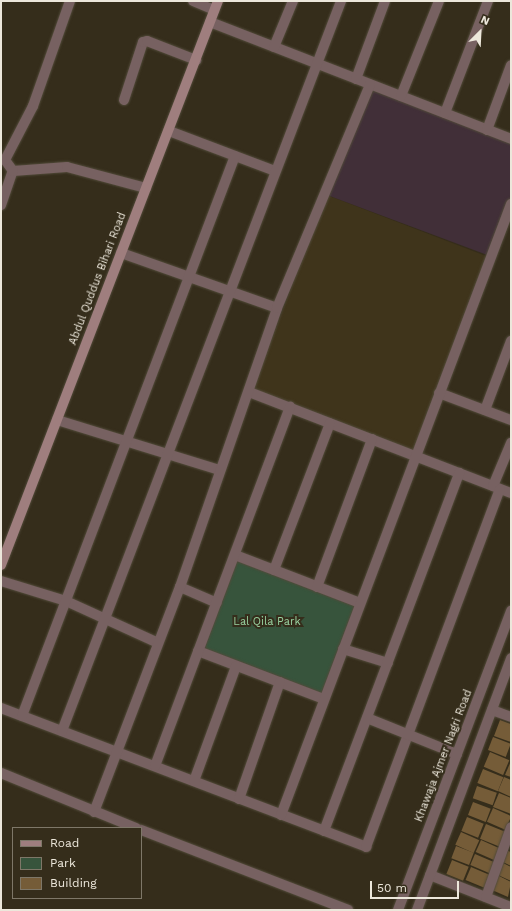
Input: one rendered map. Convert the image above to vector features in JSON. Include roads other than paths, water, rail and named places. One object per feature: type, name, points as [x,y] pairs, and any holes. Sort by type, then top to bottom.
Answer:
[{"type":"main road","name":"Abdul Quddus Bihari Road","points":[[1,565],[4,548],[57,420],[216,6]]},
{"type":"street","points":[[13,171],[5,160],[33,106],[70,1]]},
{"type":"street","points":[[194,1],[216,6]]},
{"type":"street","points":[[274,47],[293,1]]},
{"type":"street","points":[[62,731],[316,63],[341,1]]},
{"type":"street","points":[[356,79],[386,1]]},
{"type":"street","points":[[401,96],[439,1]]},
{"type":"street","points":[[445,113],[488,1]]},
{"type":"street","points":[[210,22],[511,139]]},
{"type":"street","points":[[124,100],[143,42],[147,41],[196,60]]},
{"type":"street","points":[[487,130],[511,65]]},
{"type":"street","points":[[94,812],[180,587],[277,308],[370,85]]},
{"type":"street","points":[[168,131],[275,171]]},
{"type":"street","points":[[22,716],[235,156]]},
{"type":"street","points":[[13,171],[67,167],[146,188]]},
{"type":"street","points":[[1,205],[13,171]]},
{"type":"street","points":[[281,815],[439,393],[508,221],[511,204]]},
{"type":"street","points":[[121,253],[277,308]]},
{"type":"street","points":[[485,410],[507,362],[511,341]]},
{"type":"street","points":[[249,392],[511,493]]},
{"type":"street","points":[[439,393],[511,420]]},
{"type":"street","points":[[155,766],[290,407]]},
{"type":"street","points":[[57,420],[127,440],[220,470]]},
{"type":"street","points":[[274,570],[330,423]]},
{"type":"street","points":[[317,586],[372,439]]},
{"type":"street","points":[[1,708],[366,847],[409,733],[511,443]]},
{"type":"street","points":[[324,831],[459,474]]},
{"type":"street","points":[[235,555],[360,603]]},
{"type":"street","points":[[1,582],[66,601],[158,643]]},
{"type":"street","points":[[180,587],[216,603]]},
{"type":"street","name":"Khawaja Ajmer Nagri Road","points":[[398,910],[511,611]]},
{"type":"street","points":[[343,649],[388,663]]},
{"type":"street","points":[[198,651],[324,699]]},
{"type":"street","points":[[417,910],[511,658]]},
{"type":"street","points":[[194,781],[236,666]]},
{"type":"street","points":[[239,799],[280,682]]},
{"type":"street","points":[[492,710],[511,717]]},
{"type":"street","points":[[367,718],[409,733],[458,754]]},
{"type":"street","points":[[1,773],[133,827]]},
{"type":"street","points":[[486,897],[511,827]]},
{"type":"street","points":[[142,830],[348,910]]},
{"type":"street","points":[[430,875],[511,907]]},
{"type":"park label","name":"Lal Qila Park","points":[[267,622]]}]
